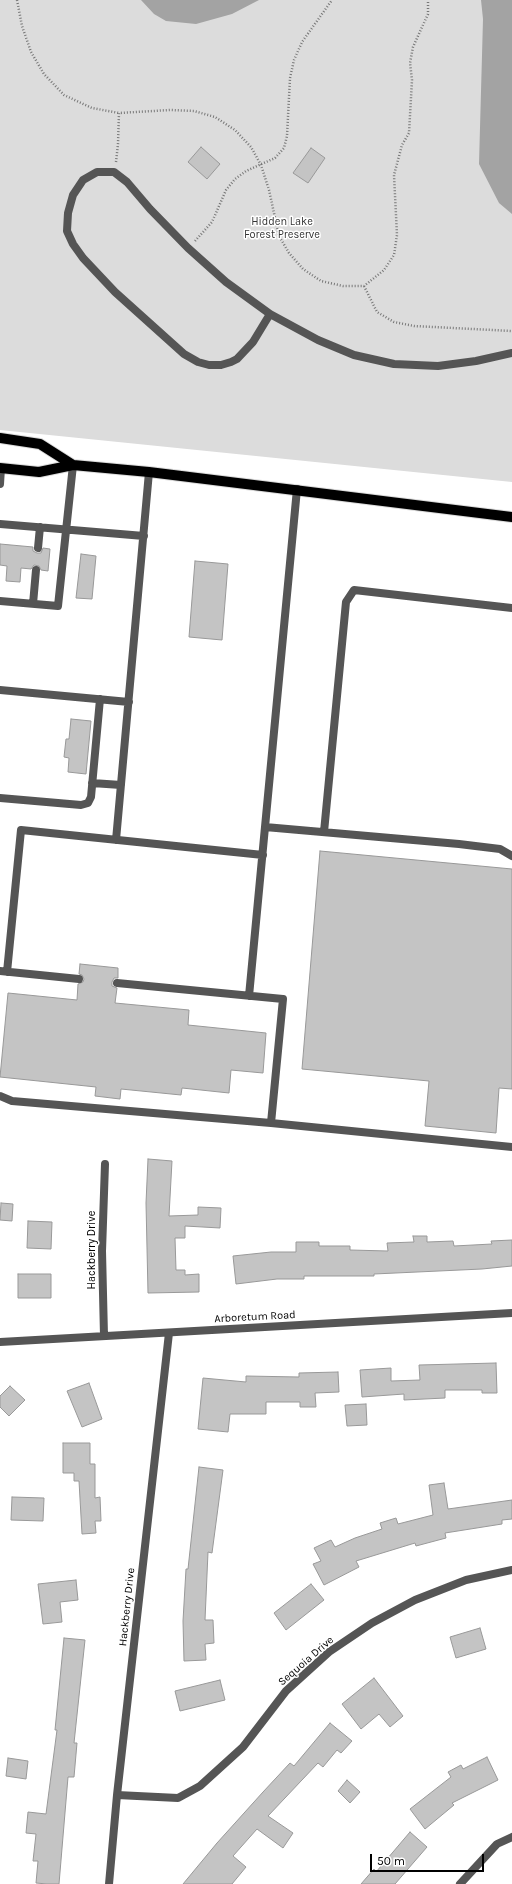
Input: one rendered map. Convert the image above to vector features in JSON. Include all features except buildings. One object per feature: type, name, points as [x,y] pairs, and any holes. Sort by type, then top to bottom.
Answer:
[{"type":"main road","points":[[0,438],[40,444],[73,464]]},
{"type":"main road","points":[[0,468],[39,472],[73,464],[297,489],[512,517]]},
{"type":"street","points":[[270,314],[253,342],[237,359],[221,365],[209,365],[198,362],[184,354],[150,325],[83,258],[73,244],[67,231],[68,213],[73,195],[82,180],[98,172],[114,172],[127,182],[150,209],[188,248],[226,282],[270,314],[318,340],[354,355],[394,364],[438,366],[476,362],[512,353]]},
{"type":"street","points":[[0,601],[58,606],[73,464]]},
{"type":"street","points":[[0,468],[0,484]]},
{"type":"street","points":[[116,840],[149,472]]},
{"type":"street","points":[[249,996],[297,489]]},
{"type":"street","points":[[0,524],[144,536]]},
{"type":"street","points":[[38,548],[40,527]]},
{"type":"street","points":[[33,604],[36,570]]},
{"type":"street","points":[[324,832],[346,602],[354,590],[512,608]]},
{"type":"street","points":[[0,690],[128,702]]},
{"type":"street","points":[[0,798],[81,805],[88,803],[91,797],[100,699]]},
{"type":"street","points":[[92,783],[121,786]]},
{"type":"street","points":[[265,827],[500,849],[512,856]]},
{"type":"street","points":[[79,979],[3,972],[21,830],[262,855]]},
{"type":"street","points":[[117,983],[283,999],[271,1123]]},
{"type":"street","points":[[0,1096],[12,1101],[271,1123],[512,1147]]},
{"type":"street","name":"Hackberry Drive","points":[[104,1336],[102,1251],[105,1164]]},
{"type":"street","name":"Arboretum Road","points":[[0,1342],[512,1313]]},
{"type":"street","name":"Hackberry Drive","points":[[109,1884],[117,1795],[169,1333]]},
{"type":"street","name":"Sequoia Drive","points":[[117,1795],[178,1798],[200,1786],[243,1747],[286,1691],[329,1652],[372,1623],[415,1600],[466,1580],[512,1570]]},
{"type":"street","points":[[460,1884],[497,1844],[512,1837]]},
{"type":"path","points":[[17,0],[22,26],[31,52],[44,74],[64,95],[92,108],[119,112],[176,110],[194,111],[215,117],[235,130],[252,147],[261,165],[269,190],[279,236],[289,253],[303,269],[321,280],[343,286],[364,286],[384,270],[394,255],[397,235],[394,175],[411,121],[412,80],[410,63],[413,47],[428,14],[428,0]]},
{"type":"path","points":[[188,248],[212,222],[226,190],[235,179],[246,171],[275,158],[284,148],[288,131],[290,78],[294,60],[302,42],[332,0]]},
{"type":"path","points":[[114,172],[118,144],[119,112]]},
{"type":"path","points":[[364,286],[377,312],[394,322],[414,326],[512,331]]},
{"type":"green space","name":"Hidden Lake Forest Preserve","points":[[0,0],[512,0],[512,482],[0,430]]},
{"type":"shaded area","points":[[141,0],[259,0],[232,14],[196,24],[166,21],[154,14]]},
{"type":"shaded area","points":[[481,0],[512,0],[512,214],[499,203],[479,164],[483,19]]}]
